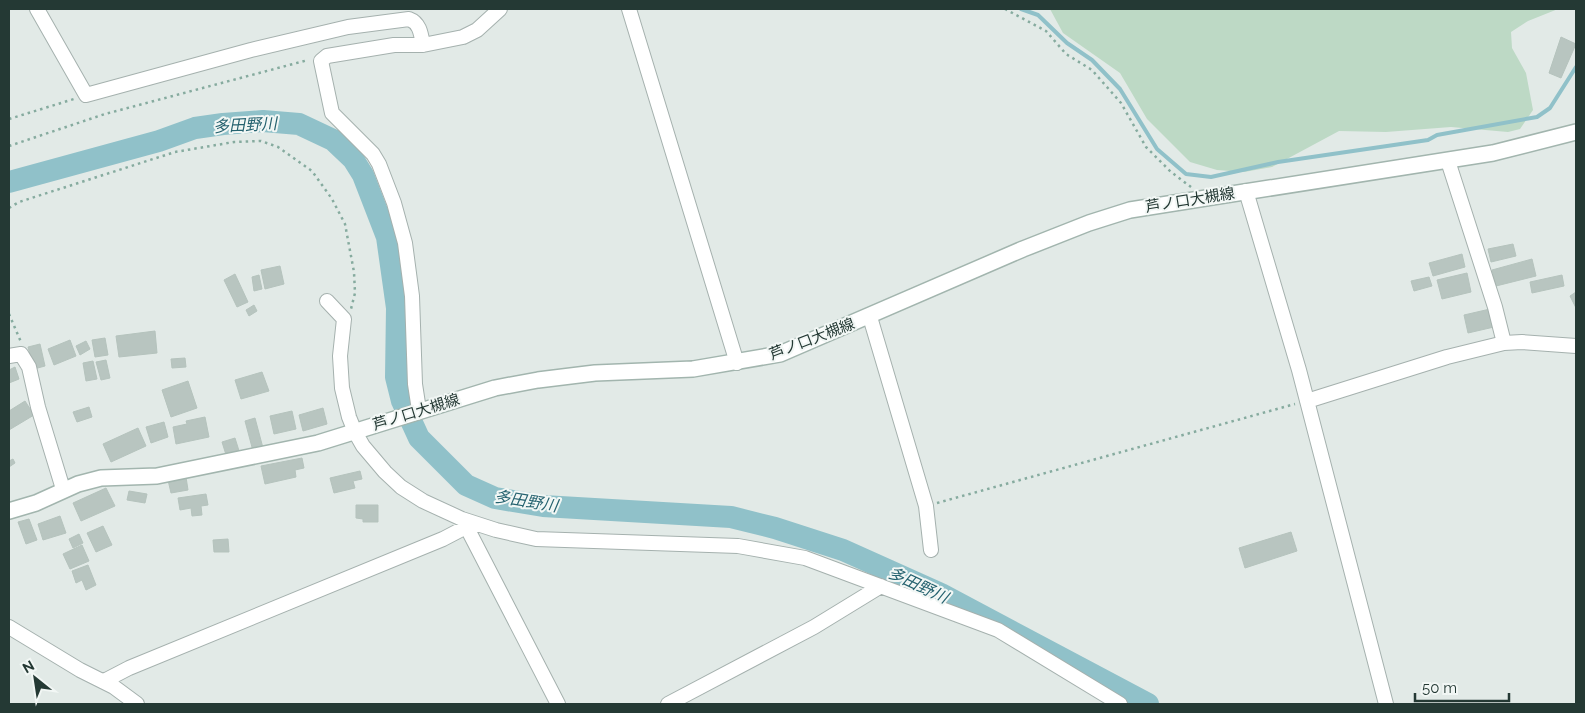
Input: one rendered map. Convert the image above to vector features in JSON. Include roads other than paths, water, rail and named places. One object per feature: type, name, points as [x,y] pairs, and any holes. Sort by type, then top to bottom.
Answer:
[{"type":"main road","name":"芦ノ口大槻線","points":[[9,510],[36,503],[63,489],[101,478],[158,476],[318,443],[419,410],[495,388],[538,380],[595,373],[693,369],[737,363],[780,354],[1089,223],[1130,210],[1448,161],[1493,153],[1576,132]]},
{"type":"street","points":[[37,9],[86,95],[251,50],[348,27],[409,19],[415,21],[423,45]]},
{"type":"street","points":[[419,410],[415,384],[412,296],[406,243],[394,203],[376,159],[332,113],[321,61],[327,56],[394,45],[423,45],[463,37],[477,30],[500,9]]},
{"type":"street","points":[[629,9],[737,363]]},
{"type":"street","points":[[1448,161],[1495,307],[1504,342]]},
{"type":"street","points":[[1246,191],[1307,401],[1386,704]]},
{"type":"street","points":[[327,301],[342,316],[344,328],[340,356],[342,388],[349,417],[355,432],[371,458],[400,487],[464,523],[536,539],[738,546],[805,558],[998,630],[1120,704]]},
{"type":"street","points":[[870,317],[926,506],[931,550]]},
{"type":"street","points":[[1307,401],[1447,357],[1504,342],[1576,346]]},
{"type":"street","points":[[15,355],[29,367],[38,407],[63,489]]},
{"type":"street","points":[[104,681],[128,668],[443,539],[464,523]]},
{"type":"street","points":[[464,523],[558,704]]},
{"type":"street","points":[[668,704],[814,627],[881,586]]},
{"type":"street","points":[[9,627],[80,670],[104,681],[137,704]]},
{"type":"waterway","points":[[1021,9],[1038,15],[1067,43],[1092,60],[1120,89],[1157,149],[1186,174],[1211,177],[1278,162],[1428,140],[1437,135],[1537,117],[1550,108],[1576,67]]},
{"type":"waterway","name":"多田野川","points":[[9,182],[159,141],[195,128],[263,121],[299,124],[333,140],[353,159],[363,175],[387,237],[397,308],[396,377],[402,401],[419,438],[466,485],[495,498],[543,506],[731,517],[775,528],[843,550],[941,594],[1148,704]]}]
